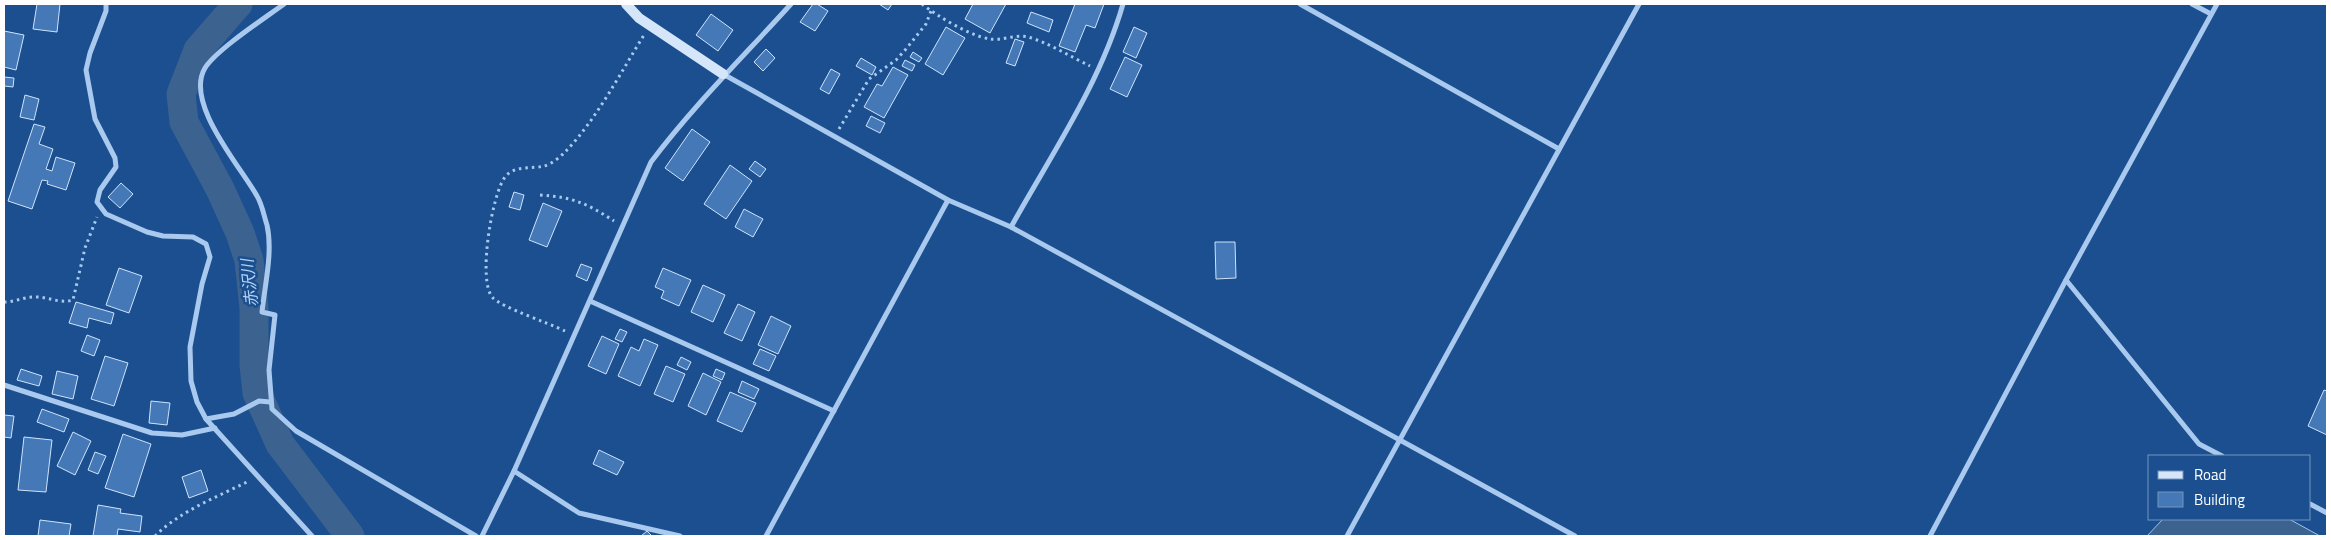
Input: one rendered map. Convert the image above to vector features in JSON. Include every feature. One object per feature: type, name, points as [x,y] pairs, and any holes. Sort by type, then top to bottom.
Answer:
[{"type":"street","points":[[106,4],[106,11],[90,52],[86,70],[95,119],[115,158],[116,167],[98,197],[97,202],[106,214],[147,232],[163,236],[192,236],[206,244],[210,257],[202,284],[190,347],[191,381],[197,402],[206,419],[312,536]]},
{"type":"street","points":[[284,4],[212,59],[200,78],[200,88],[217,136],[258,197],[267,226],[269,252],[262,312],[275,315],[269,370],[272,410],[296,432],[476,536]]},
{"type":"street","points":[[626,4],[639,18],[650,26],[723,74],[948,200],[1011,228],[1575,536]]},
{"type":"street","points":[[482,536],[514,471],[651,162],[723,74],[791,4]]},
{"type":"street","points":[[1011,228],[1098,69],[1123,4]]},
{"type":"street","points":[[1300,4],[1559,149]]},
{"type":"street","points":[[1348,536],[1639,4]]},
{"type":"street","points":[[2192,4],[2211,14]]},
{"type":"street","points":[[1930,536],[2066,280],[2217,4]]},
{"type":"street","points":[[766,536],[948,200]]},
{"type":"street","points":[[2066,280],[2199,444],[2220,455]]},
{"type":"street","points":[[590,301],[834,411]]},
{"type":"street","points":[[4,384],[152,432],[182,435],[215,428]]},
{"type":"street","points":[[206,419],[234,414],[259,400],[270,402]]},
{"type":"street","points":[[514,471],[579,514],[680,536]]},
{"type":"street","points":[[2311,505],[2327,513]]},
{"type":"path","points":[[922,4],[963,29],[990,39],[1009,36],[1028,37],[1098,69]]},
{"type":"path","points":[[834,136],[869,79],[896,60],[926,24],[931,11]]},
{"type":"path","points":[[575,335],[493,298],[487,289],[487,245],[494,202],[505,176],[512,171],[544,166],[556,160],[580,136],[650,26]]},
{"type":"path","points":[[540,195],[574,199],[585,203],[623,227]]},
{"type":"path","points":[[4,302],[17,302],[35,296],[66,302],[73,300],[85,248],[101,208]]},
{"type":"path","points":[[155,536],[176,519],[203,503],[258,477]]},
{"type":"water","points":[[2162,520],[2291,520],[2320,536],[2147,536]]},
{"type":"building","points":[[37,4],[60,4],[57,32],[33,29]]},
{"type":"building","points":[[813,4],[817,4],[828,11],[815,31],[800,22]]},
{"type":"building","points":[[879,4],[892,4],[888,10]]},
{"type":"building","points":[[973,4],[1006,4],[990,33],[965,19]]},
{"type":"building","points":[[1075,4],[1104,4],[1095,28],[1086,25],[1075,52],[1059,46]]},
{"type":"building","points":[[1031,12],[1053,20],[1049,32],[1027,23]]},
{"type":"building","points":[[711,14],[733,30],[718,51],[696,35]]},
{"type":"building","points":[[946,27],[965,38],[943,75],[925,64]]},
{"type":"building","points":[[1134,27],[1147,33],[1136,58],[1123,52]]},
{"type":"building","points":[[4,31],[24,35],[16,70],[4,67]]},
{"type":"building","points":[[1015,39],[1024,42],[1015,66],[1006,63]]},
{"type":"building","points":[[766,49],[775,58],[763,71],[754,62]]},
{"type":"building","points":[[913,52],[922,58],[919,62],[910,57]]},
{"type":"building","points":[[1125,57],[1142,65],[1127,97],[1110,89]]},
{"type":"building","points":[[861,58],[876,67],[872,75],[856,66]]},
{"type":"building","points":[[905,60],[915,65],[912,71],[902,66]]},
{"type":"building","points":[[893,67],[908,75],[884,118],[864,107],[877,84],[882,86]]},
{"type":"building","points":[[831,69],[840,74],[829,94],[820,89]]},
{"type":"building","points":[[4,77],[14,78],[13,87],[4,86]]},
{"type":"building","points":[[25,95],[39,99],[34,120],[20,117]]},
{"type":"building","points":[[871,116],[885,123],[880,133],[866,126]]},
{"type":"building","points":[[34,124],[45,127],[39,144],[53,149],[46,169],[52,171],[56,157],[75,163],[66,190],[47,184],[48,181],[42,180],[32,209],[8,201]]},
{"type":"building","points":[[692,129],[710,142],[683,181],[665,168]]},
{"type":"building","points":[[755,161],[766,169],[760,177],[749,169]]},
{"type":"building","points":[[730,165],[752,181],[726,219],[704,204]]},
{"type":"building","points":[[121,183],[133,194],[120,208],[108,197]]},
{"type":"building","points":[[514,192],[524,195],[520,210],[509,207]]},
{"type":"building","points":[[543,203],[562,211],[547,247],[529,240]]},
{"type":"building","points":[[744,209],[763,219],[753,237],[735,227]]},
{"type":"building","points":[[1215,242],[1235,242],[1236,278],[1216,279]]},
{"type":"building","points":[[581,264],[592,268],[587,281],[576,276]]},
{"type":"building","points":[[119,268],[142,276],[129,313],[106,305]]},
{"type":"building","points":[[663,268],[691,280],[679,306],[661,298],[664,291],[655,287]]},
{"type":"building","points":[[703,285],[725,295],[713,322],[691,312]]},
{"type":"building","points":[[76,302],[114,313],[111,324],[89,318],[87,328],[69,323]]},
{"type":"building","points":[[738,304],[755,312],[742,341],[724,333]]},
{"type":"building","points":[[771,316],[791,326],[778,354],[758,345]]},
{"type":"building","points":[[620,329],[627,332],[622,342],[615,339]]},
{"type":"building","points":[[87,335],[100,340],[94,356],[81,351]]},
{"type":"building","points":[[602,336],[619,344],[606,374],[588,366]]},
{"type":"building","points":[[644,339],[658,345],[640,386],[618,376],[631,347],[639,351]]},
{"type":"building","points":[[760,349],[776,356],[769,371],[753,364]]},
{"type":"building","points":[[105,356],[128,363],[114,406],[91,399]]},
{"type":"building","points":[[681,357],[691,362],[687,370],[677,365]]},
{"type":"building","points":[[666,366],[685,374],[673,402],[654,394]]},
{"type":"building","points":[[21,369],[42,376],[39,386],[17,380]]},
{"type":"building","points":[[716,369],[725,373],[722,380],[713,376]]},
{"type":"building","points":[[57,371],[78,376],[73,399],[52,394]]},
{"type":"building","points":[[703,373],[721,382],[706,415],[688,406]]},
{"type":"building","points":[[742,381],[759,389],[754,399],[738,392]]},
{"type":"building","points":[[2324,390],[2327,391],[2327,435],[2308,426]]},
{"type":"building","points":[[730,392],[756,403],[742,432],[717,421]]},
{"type":"building","points":[[151,401],[170,403],[167,425],[149,423]]},
{"type":"building","points":[[42,409],[69,419],[64,432],[37,422]]},
{"type":"building","points":[[4,415],[14,416],[11,438],[4,437]]},
{"type":"building","points":[[73,432],[91,441],[75,475],[57,466]]},
{"type":"building","points":[[123,434],[151,444],[134,497],[105,488]]},
{"type":"building","points":[[24,437],[52,440],[46,492],[18,490]]},
{"type":"building","points":[[599,450],[624,462],[617,475],[593,464]]},
{"type":"building","points":[[95,452],[106,456],[98,474],[88,470]]},
{"type":"building","points":[[201,470],[208,491],[189,498],[182,477]]},
{"type":"building","points":[[98,505],[121,509],[120,513],[142,516],[140,532],[118,529],[117,536],[93,536]]},
{"type":"building","points":[[40,520],[71,524],[69,536],[38,536]]},
{"type":"building","points":[[647,531],[652,536],[641,536]]},
{"type":"waterway","name":"赤沢川","points":[[238,4],[198,50],[181,94],[184,122],[220,189],[240,233],[249,260],[254,308],[254,365],[257,393],[280,444],[350,536]]}]
